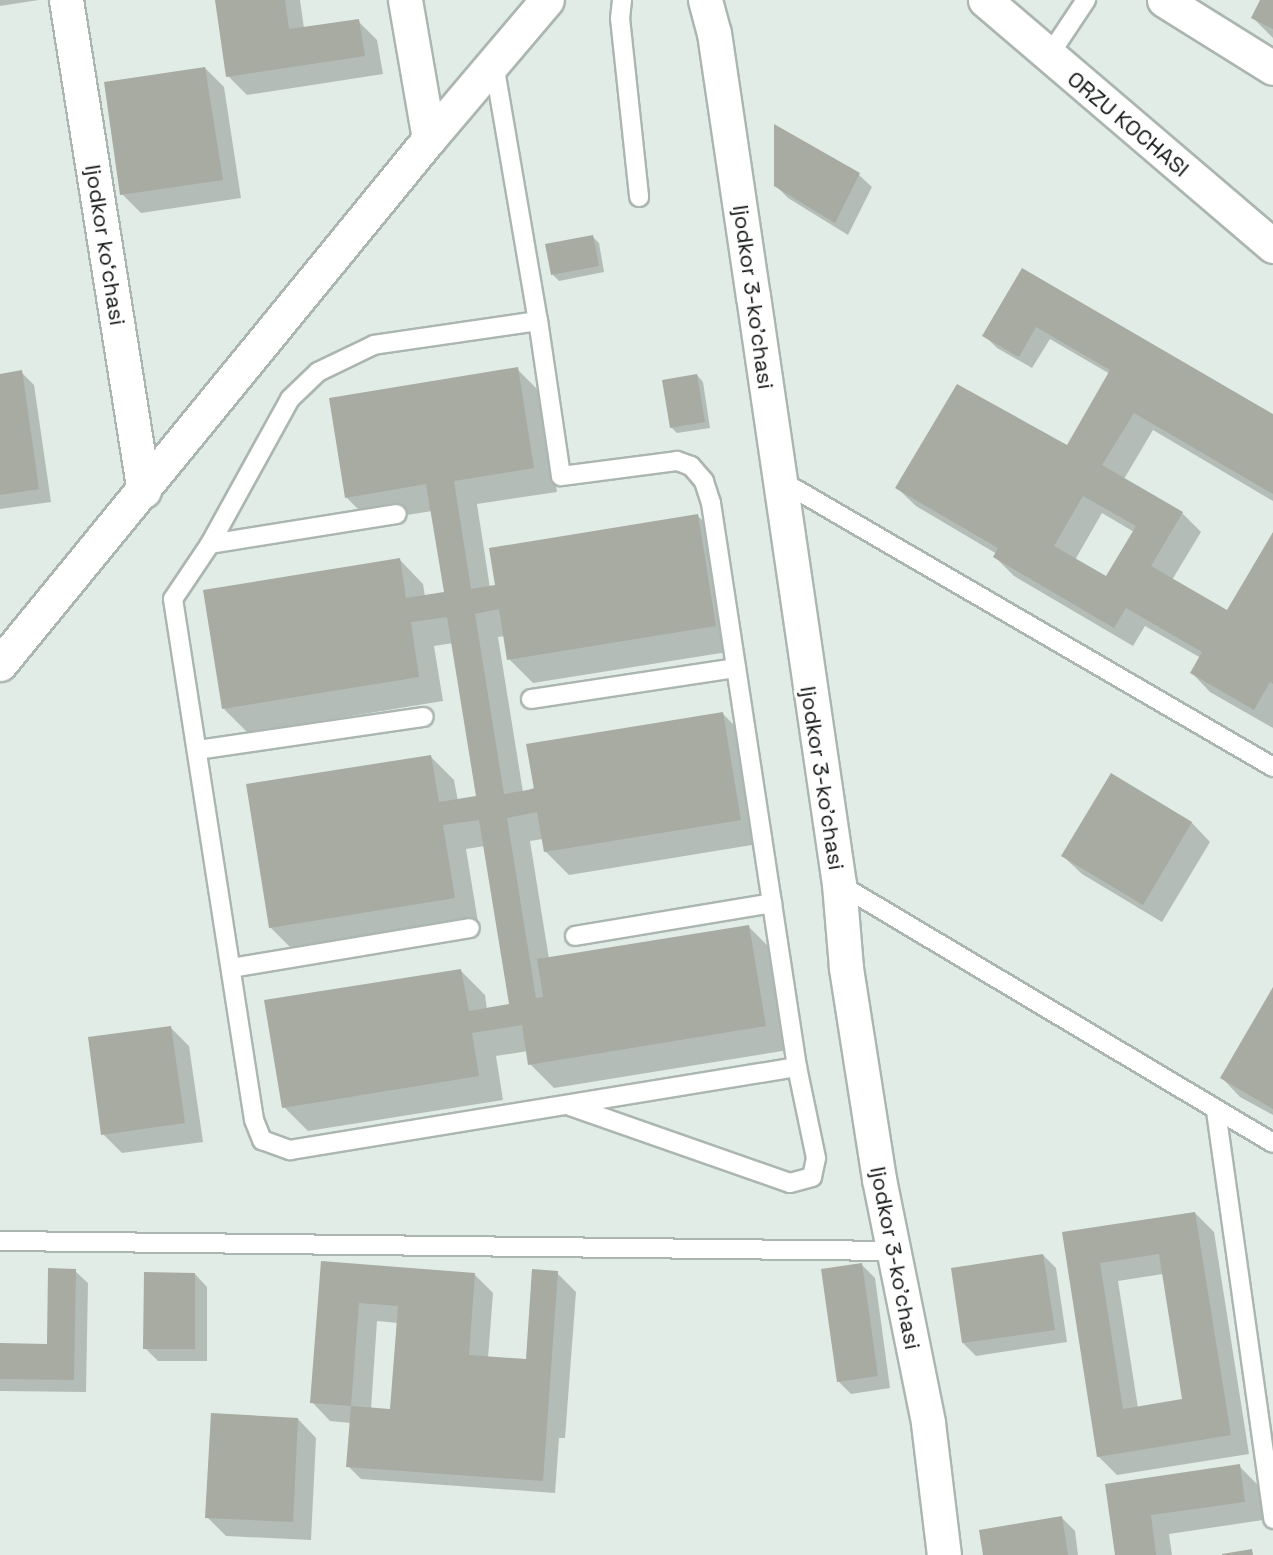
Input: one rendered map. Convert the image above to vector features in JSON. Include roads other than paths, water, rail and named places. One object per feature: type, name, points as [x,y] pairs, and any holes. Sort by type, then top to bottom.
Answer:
[{"type":"street","name":"Ijodkor koʻchasi","points":[[66,0],[144,491]]},
{"type":"street","points":[[405,0],[429,139]]},
{"type":"street","points":[[0,664],[144,491],[429,139],[547,0]]},
{"type":"street","name":"Ijodkor 3-koʼchasi","points":[[705,0],[716,44],[839,884],[846,968],[893,1251],[928,1423],[944,1555]]},
{"type":"street","name":"ORZU KOCHASI","points":[[985,0],[1048,57],[1273,246]]},
{"type":"street","points":[[1164,0],[1273,68]]},
{"type":"lane","points":[[622,0],[620,18],[639,197]]},
{"type":"lane","points":[[1048,57],[1086,0]]},
{"type":"lane","points":[[494,64],[538,321],[561,476],[677,461],[691,466],[704,481],[711,503],[797,1067],[816,1158],[812,1177],[790,1183],[568,1105]]},
{"type":"lane","points":[[538,321],[374,345],[318,372],[290,399],[210,544],[173,599],[254,1120],[262,1140],[290,1150],[797,1067]]},
{"type":"lane","points":[[778,479],[1273,767]]},
{"type":"lane","points":[[210,544],[397,514]]},
{"type":"lane","points":[[531,699],[736,668]]},
{"type":"lane","points":[[197,750],[424,717]]},
{"type":"lane","points":[[839,884],[1273,1143]]},
{"type":"lane","points":[[575,936],[772,903]]},
{"type":"lane","points":[[232,968],[470,928]]},
{"type":"lane","points":[[1216,1111],[1273,1519]]},
{"type":"lane","points":[[0,1241],[893,1251]]}]
